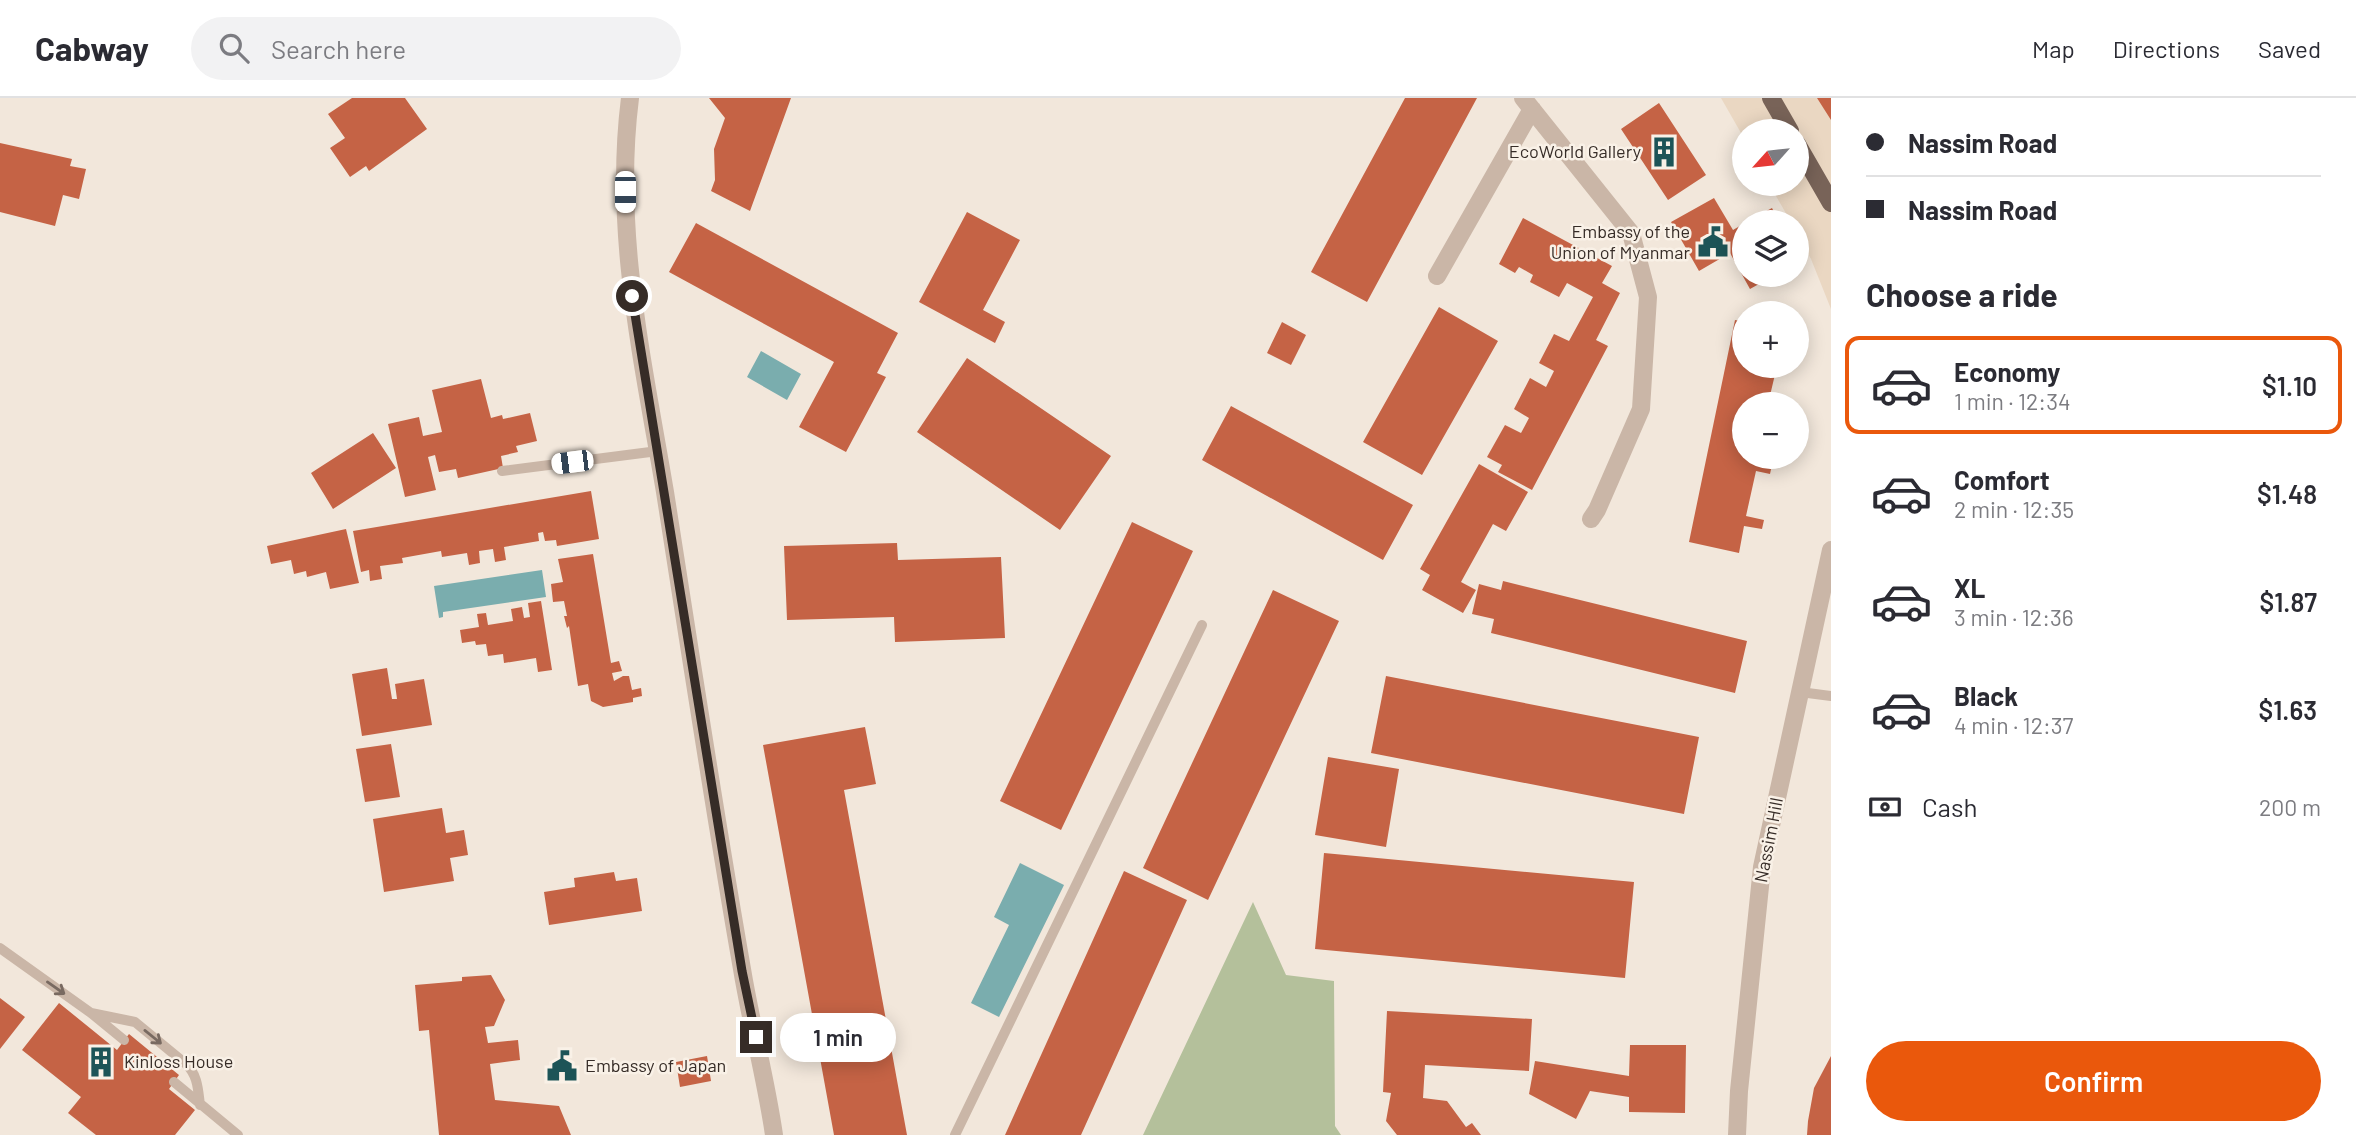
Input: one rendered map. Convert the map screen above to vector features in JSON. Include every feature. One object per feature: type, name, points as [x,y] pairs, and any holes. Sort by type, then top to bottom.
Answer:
[{"type":"main road","points":[[1772,98],[1783,119]]},
{"type":"main road","points":[[1810,167],[1831,204]]},
{"type":"street","points":[[630,98],[625,134],[625,230],[635,321],[742,971],[770,1102],[774,1135]]},
{"type":"street","points":[[1437,276],[1527,104],[1631,233],[1648,297],[1641,409],[1591,519]]},
{"type":"street","name":"Nassim Hill","points":[[1737,1135],[1762,867],[1831,550]]},
{"type":"lane","points":[[502,471],[658,451]]},
{"type":"lane","points":[[955,1135],[1202,625]]},
{"type":"lane","points":[[1800,692],[1831,696]]},
{"type":"lane","points":[[0,948],[124,1040]]},
{"type":"lane","points":[[91,1013],[135,1022],[186,1064],[196,1077],[200,1105]]},
{"type":"lane","points":[[174,1082],[238,1135]]},
{"type":"green space","points":[[1253,902],[1286,975],[1334,981],[1335,1126],[1341,1135],[1143,1135]]},
{"type":"shaded area","points":[[1721,98],[1817,98],[1831,118],[1831,309],[1809,255],[1809,210],[1784,210],[1776,196],[1810,196],[1810,119],[1733,119]]},
{"type":"water","points":[[761,351],[801,374],[787,400],[747,377]]},
{"type":"water","points":[[542,570],[546,597],[443,612],[443,617],[439,618],[434,586]]},
{"type":"water","points":[[1020,863],[1064,885],[999,1017],[971,1003],[1009,925],[994,917]]},
{"type":"building","points":[[352,98],[405,98],[427,129],[369,171],[366,166],[350,177],[330,148],[345,138],[328,114]]},
{"type":"building","points":[[709,98],[791,98],[750,211],[711,191],[715,180],[714,149],[725,118]]},
{"type":"building","points":[[1405,98],[1477,98],[1367,302],[1311,272]]},
{"type":"building","points":[[1817,98],[1831,98],[1831,120]]},
{"type":"building","name":"EcoWorld Gallery","points":[[1659,103],[1706,175],[1668,200],[1621,129]]},
{"type":"building","points":[[0,143],[72,159],[70,166],[86,169],[79,199],[63,195],[55,226],[0,212]]},
{"type":"building","name":"Embassy of the Union of Myanmar","points":[[1714,198],[1732,228],[1732,257],[1730,253],[1699,271],[1671,222]]},
{"type":"building","points":[[967,212],[1020,240],[983,310],[1005,322],[995,343],[919,302]]},
{"type":"building","points":[[1523,218],[1612,266],[1602,283],[1620,293],[1596,340],[1608,346],[1532,490],[1498,472],[1502,465],[1487,457],[1505,425],[1521,433],[1529,418],[1514,409],[1530,378],[1546,387],[1554,371],[1539,363],[1554,334],[1569,341],[1593,297],[1567,283],[1559,297],[1530,282],[1533,275],[1519,267],[1515,273],[1499,264]]},
{"type":"building","points":[[696,223],[898,333],[877,373],[886,377],[846,452],[799,427],[834,362],[669,272]]},
{"type":"building","points":[[1439,307],[1498,341],[1422,475],[1363,442]]},
{"type":"building","points":[[1282,322],[1306,335],[1291,365],[1267,353]]},
{"type":"building","points":[[1732,334],[1732,378],[1774,378],[1771,392],[1732,392],[1732,469],[1771,469],[1770,474],[1756,471],[1746,516],[1764,520],[1762,529],[1744,526],[1739,553],[1689,542]]},
{"type":"building","points":[[967,358],[1111,456],[1060,530],[917,432]]},
{"type":"building","points":[[481,379],[491,418],[502,415],[503,419],[530,413],[537,441],[516,446],[518,452],[501,456],[503,468],[458,478],[456,469],[439,472],[435,455],[428,457],[436,490],[405,497],[388,424],[419,417],[423,436],[442,432],[432,390]]},
{"type":"building","points":[[1231,406],[1413,505],[1383,560],[1202,460]]},
{"type":"building","points":[[373,433],[396,468],[333,509],[311,473]]},
{"type":"building","points":[[1479,464],[1528,492],[1506,531],[1493,524],[1461,582],[1476,590],[1463,613],[1422,590],[1430,575],[1420,569]]},
{"type":"building","points":[[591,491],[599,539],[557,546],[556,540],[545,541],[543,532],[538,533],[539,541],[504,547],[506,560],[495,562],[493,549],[479,551],[480,563],[469,565],[467,553],[442,557],[441,551],[402,558],[403,563],[380,566],[382,579],[370,581],[369,570],[361,572],[353,531]]},
{"type":"building","points":[[1132,522],[1193,551],[1061,830],[1000,801]]},
{"type":"building","points":[[346,529],[359,583],[330,589],[326,572],[307,577],[306,571],[294,574],[291,560],[271,564],[267,546]]},
{"type":"building","points":[[897,543],[898,560],[1001,557],[1005,638],[895,642],[894,617],[787,620],[784,546]]},
{"type":"building","points":[[593,554],[611,663],[619,661],[622,671],[612,673],[614,681],[629,676],[632,690],[641,688],[642,696],[633,698],[633,702],[603,707],[591,701],[588,684],[578,686],[569,626],[567,628],[564,616],[567,616],[564,601],[553,602],[551,584],[563,582],[558,559]]},
{"type":"building","points":[[1503,581],[1747,641],[1735,693],[1491,633],[1494,619],[1472,614],[1479,584],[1501,590]]},
{"type":"building","points":[[1273,590],[1339,621],[1208,900],[1143,868]]},
{"type":"building","points":[[541,601],[552,670],[538,672],[536,658],[504,663],[503,654],[488,656],[486,644],[476,645],[475,641],[462,643],[460,630],[479,627],[477,614],[486,613],[488,625],[513,621],[511,609],[522,607],[524,618],[530,617],[528,603]]},
{"type":"building","points":[[387,668],[392,699],[397,699],[395,684],[424,679],[432,725],[362,736],[352,674]]},
{"type":"building","points":[[1386,676],[1699,737],[1684,814],[1371,753]]},
{"type":"building","points":[[865,727],[876,784],[844,790],[907,1135],[834,1135],[763,745]]},
{"type":"building","points":[[391,744],[400,797],[365,802],[356,749]]},
{"type":"building","points":[[1328,757],[1399,769],[1386,847],[1315,835]]},
{"type":"building","points":[[442,808],[446,833],[464,830],[468,855],[450,858],[454,881],[384,892],[373,819]]},
{"type":"building","points":[[1324,853],[1634,882],[1625,978],[1315,949]]},
{"type":"building","points":[[1124,871],[1187,900],[1081,1135],[1005,1135]]},
{"type":"building","points":[[614,872],[616,881],[637,878],[642,911],[549,925],[544,892],[575,887],[574,878]]},
{"type":"building","points":[[491,975],[505,1000],[494,1026],[485,1027],[488,1043],[518,1040],[520,1060],[490,1064],[495,1100],[559,1106],[571,1135],[439,1135],[429,1030],[419,1031],[415,985],[462,981],[462,977]]},
{"type":"building","points":[[0,998],[25,1017],[0,1049]]},
{"type":"building","name":"Kinloss House","points":[[59,1003],[117,1050],[129,1034],[179,1075],[169,1089],[195,1110],[175,1135],[96,1135],[68,1113],[81,1097],[22,1050]]},
{"type":"building","points":[[1387,1011],[1532,1019],[1529,1071],[1425,1065],[1423,1098],[1447,1101],[1466,1127],[1472,1123],[1481,1135],[1397,1135],[1386,1121],[1391,1093],[1383,1092]]},
{"type":"building","points":[[1630,1045],[1686,1045],[1685,1113],[1629,1112],[1629,1097],[1590,1091],[1576,1119],[1529,1094],[1535,1061],[1629,1076]]},
{"type":"building","points":[[707,1056],[711,1081],[680,1087],[676,1062]]},
{"type":"building","points":[[1831,1056],[1831,1135],[1807,1135],[1814,1088]]},
{"type":"place","name":"EcoWorld Gallery","points":[[1664,152]]},
{"type":"place","name":"Embassy of the Union of Myanmar","points":[[1713,242]]},
{"type":"place","name":"Kinloss House","points":[[101,1062]]},
{"type":"place","name":"Embassy of Japan","points":[[562,1066]]},
{"type":"route","points":[[632,296],[742,971],[756,1037]]}]
